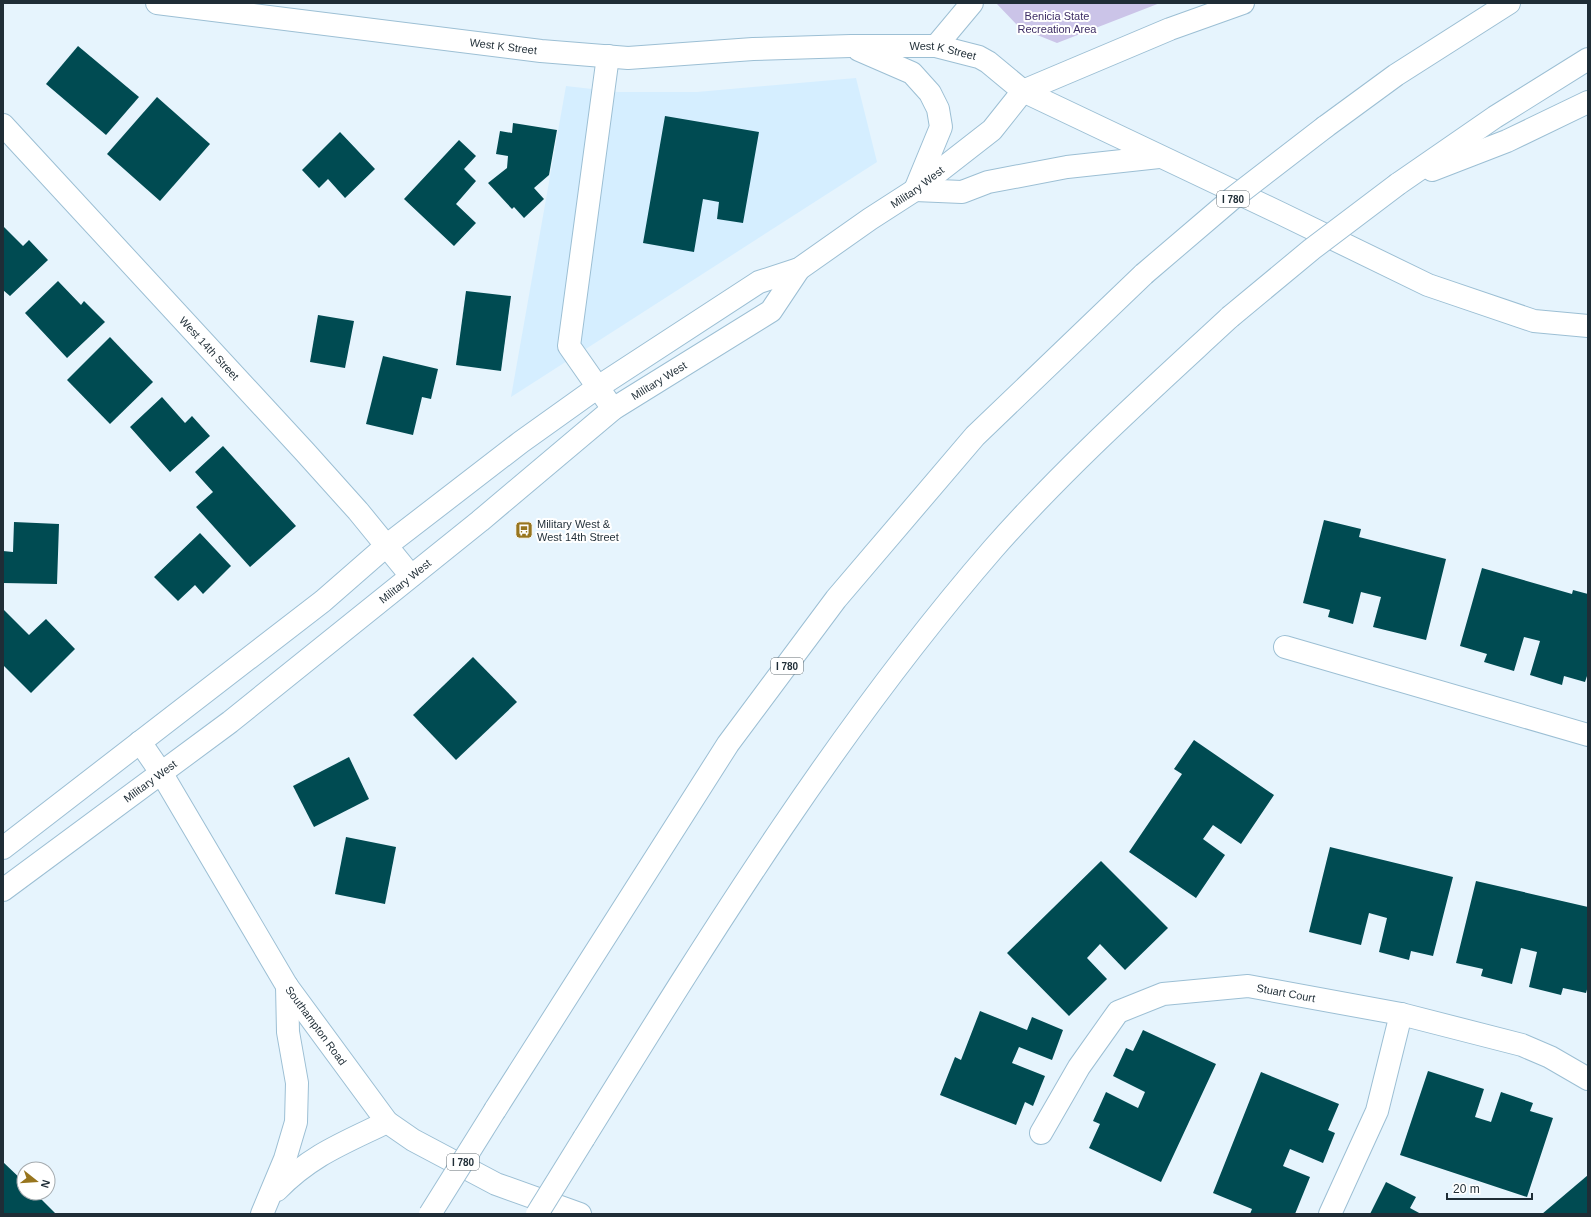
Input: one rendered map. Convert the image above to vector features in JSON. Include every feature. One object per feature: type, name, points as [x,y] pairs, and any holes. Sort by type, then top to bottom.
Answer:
[{"type":"main road","name":"West K Street","points":[[157,3],[541,51],[628,58],[753,50],[851,46],[936,46],[979,57],[988,62],[1023,91],[1428,285],[1534,321],[1588,326]]},
{"type":"main road","points":[[936,46],[972,3]]},
{"type":"main road","points":[[1023,91],[1170,29],[1243,3]]},
{"type":"main road","name":"I 780","points":[[430,1214],[728,744],[836,599],[975,436],[1144,274],[1233,198],[1325,127],[1396,75],[1509,3]]},
{"type":"main road","name":"West K Street","points":[[851,46],[912,73],[930,94],[938,109],[941,127],[915,190]]},
{"type":"main road","points":[[608,56],[569,346],[613,409]]},
{"type":"main road","points":[[537,1214],[741,888],[824,766],[903,660],[994,548],[1101,436],[1230,317],[1312,249],[1398,184],[1495,117],[1588,59]]},
{"type":"main road","name":"Military West","points":[[3,848],[323,600],[386,546],[521,442],[598,387],[759,282],[799,269],[870,219],[915,190],[992,130],[1023,91]]},
{"type":"main road","points":[[1398,184],[1507,141],[1588,102]]},
{"type":"main road","name":"West 14th Street","points":[[3,125],[305,452],[358,511],[411,576]]},
{"type":"main road","points":[[915,190],[962,192],[988,182],[1067,167],[1159,157]]},
{"type":"main road","name":"Military West","points":[[3,890],[162,774],[230,722],[411,576],[613,409],[771,310],[799,269]]},
{"type":"main road","points":[[1285,647],[1588,735]]},
{"type":"main road","name":"Southampton Road","points":[[140,742],[162,774],[287,986],[387,1122],[413,1140],[496,1184],[580,1214]]},
{"type":"main road","points":[[266,1205],[285,1160],[296,1122],[297,1082],[288,1032],[287,986]]},
{"type":"main road","name":"Stuart Court","points":[[1041,1134],[1079,1068],[1118,1012],[1163,994],[1248,986],[1401,1014],[1522,1045],[1550,1057],[1588,1079]]},
{"type":"main road","points":[[1330,1214],[1377,1111],[1401,1014]]},
{"type":"main road","points":[[266,1205],[294,1172],[319,1154],[387,1122]]},
{"type":"shaded area","points":[[856,78],[877,162],[511,397],[566,86],[618,92],[697,92]]},
{"type":"green space","name":"Benicia State Recreation Area","points":[[996,3],[1160,3],[1057,43],[1020,28]]},
{"type":"building","points":[[78,46],[139,97],[106,135],[46,84]]},
{"type":"building","points":[[157,97],[210,144],[160,201],[107,154]]},
{"type":"building","points":[[665,116],[759,132],[743,223],[717,219],[719,202],[703,199],[694,252],[643,243]]},
{"type":"building","points":[[513,123],[557,130],[549,175],[534,188],[544,199],[524,218],[514,207],[512,209],[488,183],[507,168],[508,156],[496,154],[500,131],[512,133]]},
{"type":"building","points":[[340,132],[375,169],[345,198],[328,179],[319,188],[302,170]]},
{"type":"building","points":[[459,140],[476,156],[464,169],[476,181],[456,204],[476,223],[454,246],[404,199]]},
{"type":"building","points":[[3,226],[23,246],[29,240],[48,260],[10,296],[3,290]]},
{"type":"building","points":[[58,281],[81,305],[84,301],[105,322],[67,358],[25,313]]},
{"type":"building","points":[[466,291],[511,296],[501,371],[456,365]]},
{"type":"building","points":[[318,315],[354,321],[345,368],[310,362]]},
{"type":"building","points":[[110,337],[153,382],[110,424],[67,380]]},
{"type":"building","points":[[383,356],[438,369],[431,399],[422,397],[413,435],[366,424]]},
{"type":"building","points":[[162,397],[185,423],[192,416],[210,436],[170,472],[130,427]]},
{"type":"building","points":[[223,446],[296,526],[250,567],[196,507],[213,492],[195,472]]},
{"type":"building","points":[[1324,520],[1361,529],[1359,537],[1446,559],[1426,640],[1373,627],[1381,597],[1361,592],[1353,624],[1328,617],[1330,610],[1303,603]]},
{"type":"building","points":[[14,522],[59,524],[57,584],[3,583],[3,551],[13,552]]},
{"type":"building","points":[[200,533],[231,566],[203,594],[195,585],[178,601],[154,577]]},
{"type":"building","points":[[1482,568],[1572,594],[1573,590],[1588,594],[1588,673],[1585,682],[1564,676],[1562,685],[1530,675],[1540,641],[1524,637],[1514,671],[1484,662],[1487,654],[1460,646]]},
{"type":"building","points":[[3,609],[29,635],[46,619],[75,649],[31,693],[3,665]]},
{"type":"building","points":[[473,657],[517,702],[456,760],[413,715]]},
{"type":"building","points":[[1194,740],[1274,795],[1241,844],[1213,825],[1203,839],[1225,855],[1196,898],[1129,852],[1182,774],[1174,769]]},
{"type":"building","points":[[349,757],[369,799],[314,827],[293,786]]},
{"type":"building","points":[[346,837],[396,847],[385,904],[335,894]]},
{"type":"building","points":[[1330,847],[1453,877],[1433,956],[1411,951],[1409,960],[1379,952],[1387,918],[1369,913],[1361,945],[1309,932]]},
{"type":"building","points":[[1101,861],[1168,928],[1125,970],[1100,944],[1087,958],[1107,979],[1069,1016],[1007,953]]},
{"type":"building","points":[[1476,881],[1588,907],[1588,986],[1586,993],[1563,988],[1561,995],[1529,987],[1537,952],[1521,948],[1512,984],[1481,976],[1483,969],[1456,963]]},
{"type":"building","points":[[980,1011],[1027,1030],[1032,1017],[1063,1030],[1052,1060],[1019,1047],[1012,1063],[1045,1076],[1033,1106],[1025,1102],[1016,1125],[940,1095],[955,1057],[961,1060]]},
{"type":"building","points":[[1143,1030],[1216,1064],[1161,1182],[1089,1148],[1100,1124],[1093,1121],[1106,1092],[1138,1108],[1145,1092],[1113,1076],[1126,1048],[1133,1051]]},
{"type":"building","points":[[1428,1071],[1484,1089],[1475,1117],[1491,1122],[1501,1092],[1533,1103],[1530,1111],[1553,1118],[1527,1197],[1400,1155]]},
{"type":"building","points":[[1261,1072],[1339,1104],[1328,1130],[1335,1133],[1323,1163],[1290,1149],[1283,1166],[1310,1177],[1295,1214],[1250,1214],[1252,1209],[1213,1193]]},
{"type":"building","points":[[3,1162],[16,1174],[16,1201],[43,1201],[56,1214],[3,1214]]},
{"type":"building","points":[[1588,1175],[1588,1214],[1542,1214]]},
{"type":"building","points":[[1386,1182],[1416,1197],[1410,1208],[1421,1214],[1370,1214]]},
{"type":"place","name":"Military West & West 14th Street","points":[[524,530]]}]
